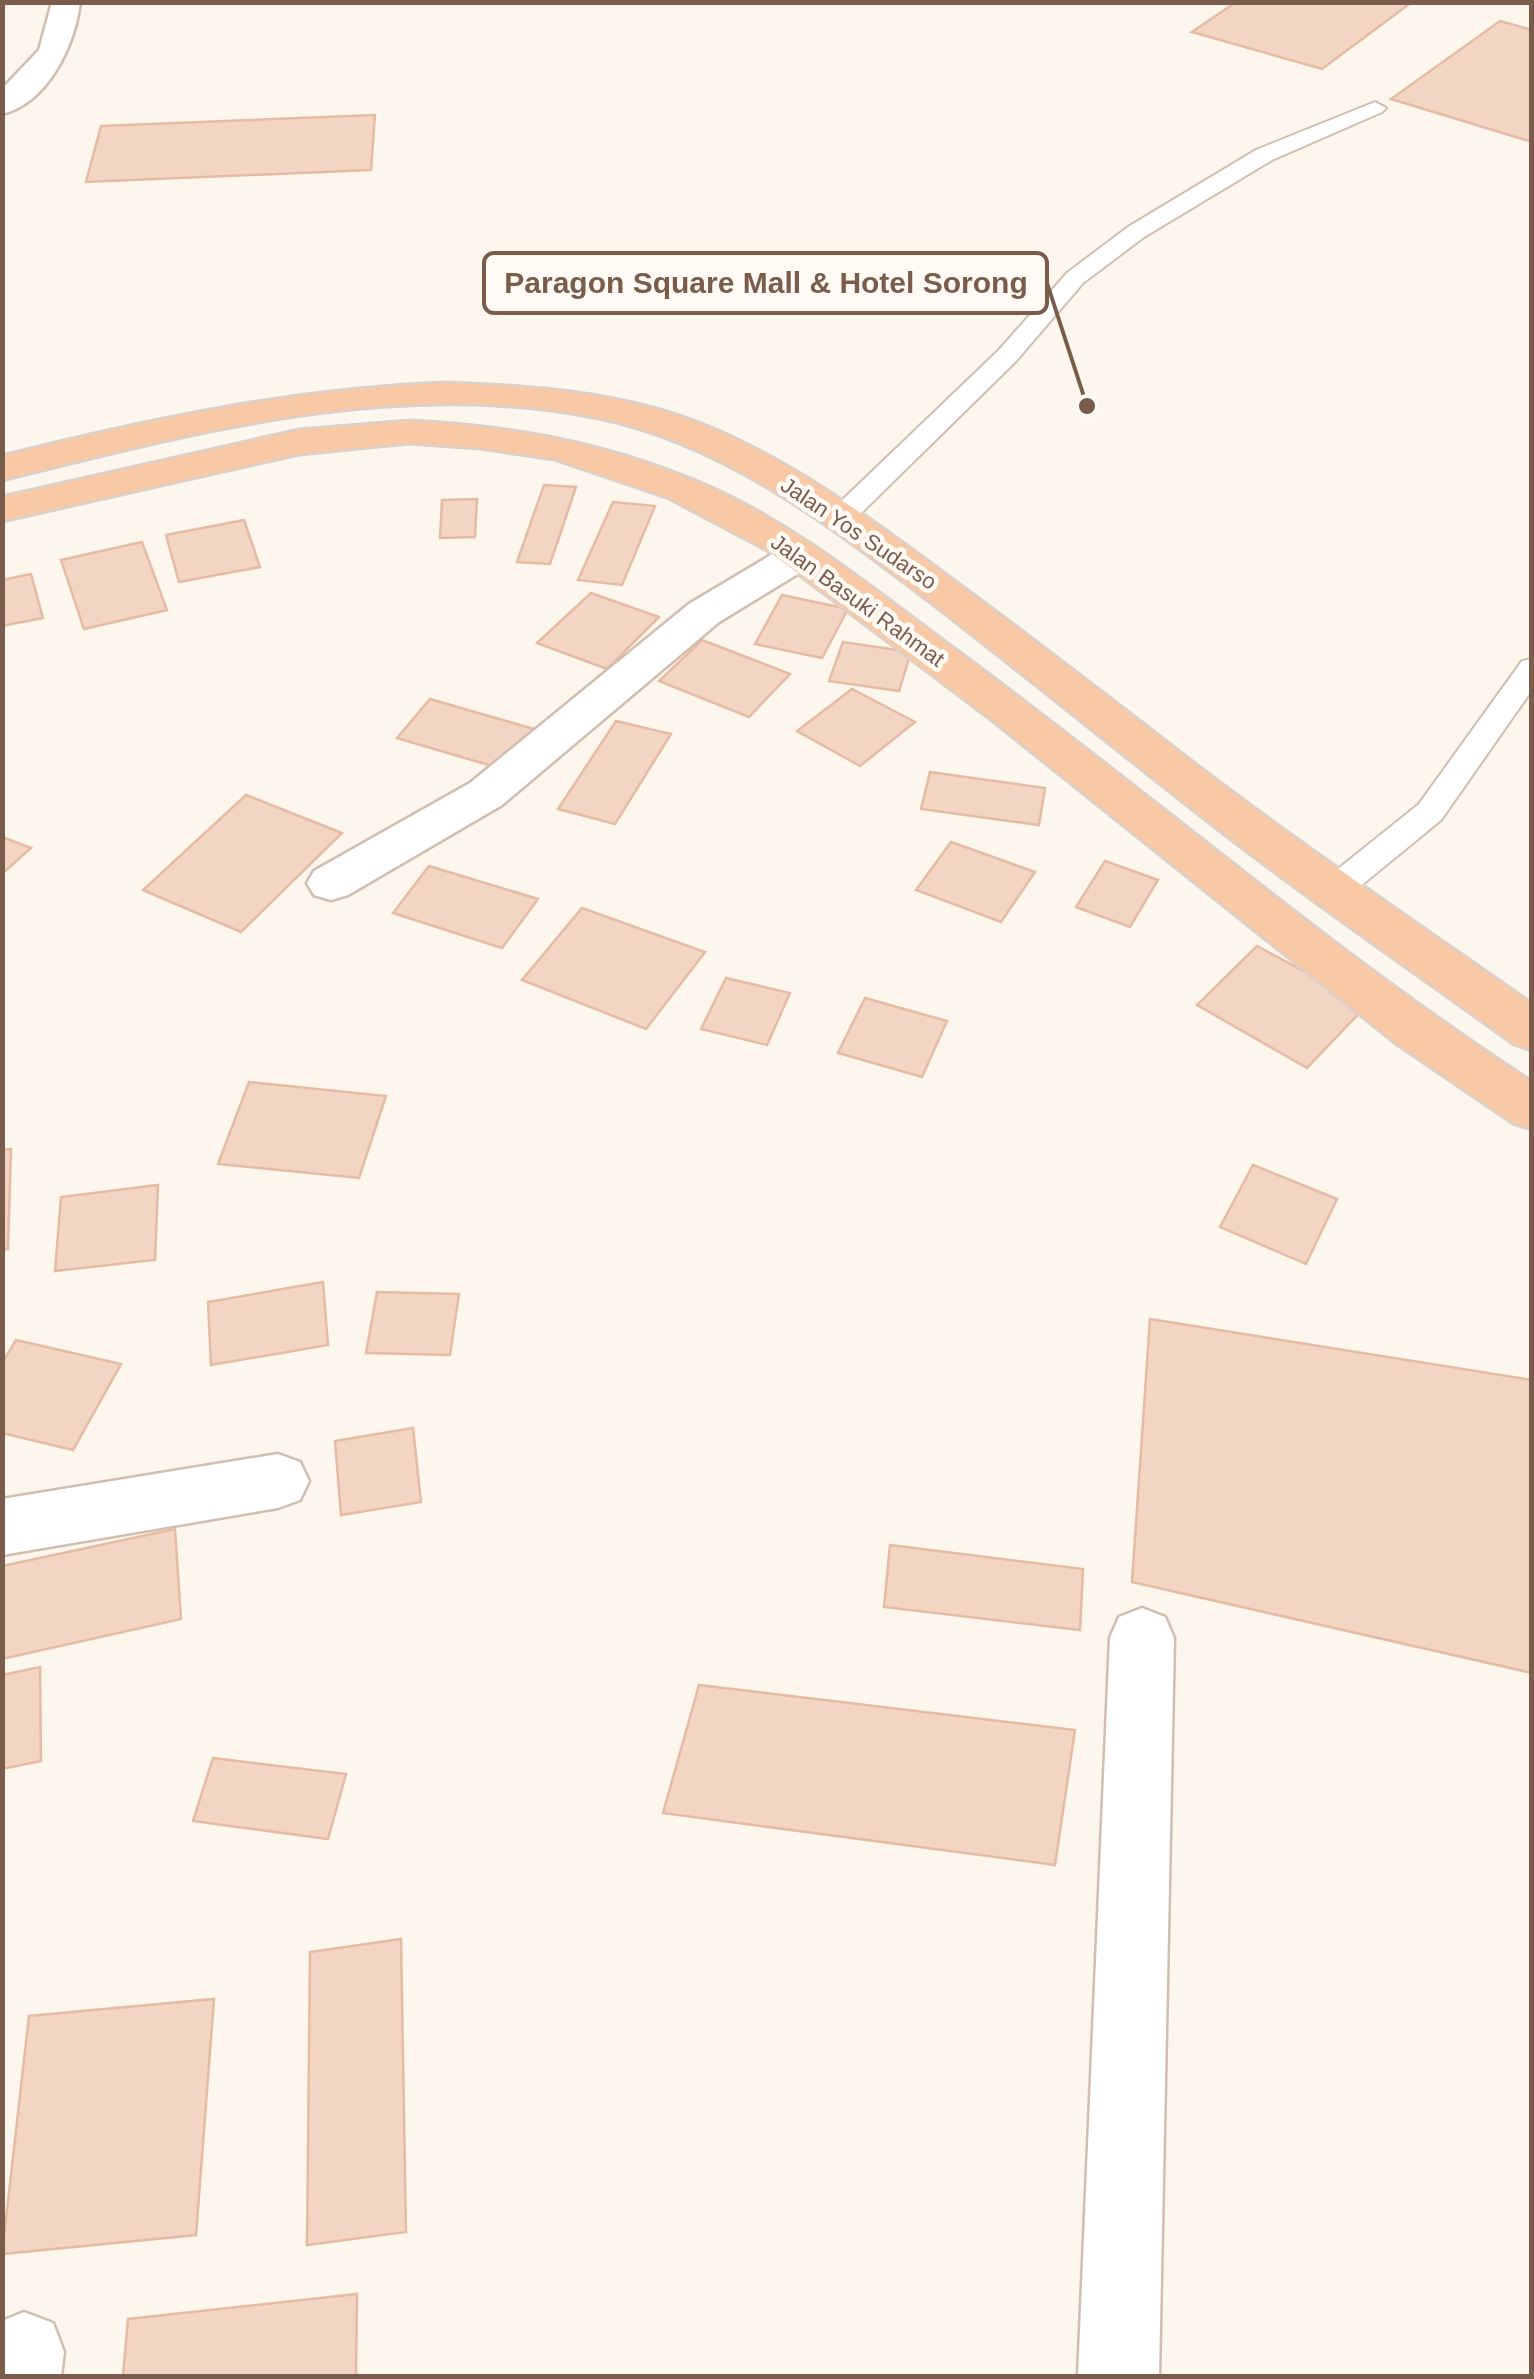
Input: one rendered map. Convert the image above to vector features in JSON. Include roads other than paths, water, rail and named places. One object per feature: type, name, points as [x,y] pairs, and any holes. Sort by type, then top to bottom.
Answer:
[{"type":"highway","name":"Jalan Yos Sudarso","points":[[2,468],[121,437],[289,403],[364,395],[468,393],[600,407],[698,437],[759,466],[842,516],[1067,683],[1262,839],[1532,1031]]},
{"type":"highway","name":"Jalan Basuki Rahmat","points":[[2,509],[299,442],[409,432],[480,436],[561,448],[682,490],[781,540],[1008,710],[1415,1031],[1532,1110]]},
{"type":"street","points":[[2,106],[38,75],[56,51],[63,35],[66,2]]},
{"type":"street","points":[[331,883],[486,794],[704,613],[800,555]]},
{"type":"street","points":[[2,1527],[278,1481]]},
{"type":"street","points":[[1118,2376],[1142,1638]]},
{"type":"lane","points":[[842,516],[1007,356],[1075,278],[1136,232],[1264,155],[1375,108]]},
{"type":"lane","points":[[1334,889],[1430,812],[1532,668]]},
{"type":"place","name":"Paragon Square Mall & Hotel Sorong","points":[[1087,406]]}]
